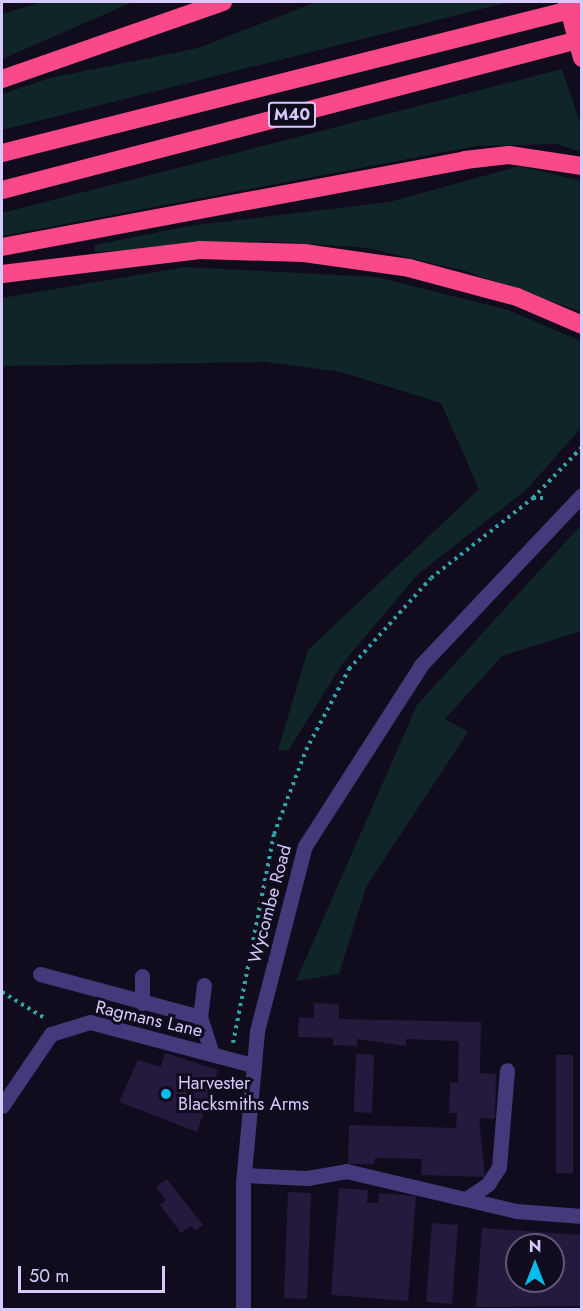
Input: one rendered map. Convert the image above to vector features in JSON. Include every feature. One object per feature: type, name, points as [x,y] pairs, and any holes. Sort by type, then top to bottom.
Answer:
[{"type":"highway","points":[[2,79],[223,2]]},
{"type":"highway","points":[[567,2],[582,58]]},
{"type":"highway","name":"M40","points":[[2,153],[582,8]]},
{"type":"highway","name":"M40","points":[[2,190],[582,39]]},
{"type":"highway","points":[[2,247],[465,160],[509,155],[582,166]]},
{"type":"highway","points":[[2,274],[200,250],[304,253],[409,268],[517,297],[582,325]]},
{"type":"street","name":"Wycombe Road","points":[[243,1310],[244,1175],[253,1065],[305,846],[421,665],[582,495]]},
{"type":"street","points":[[40,974],[200,1017]]},
{"type":"street","points":[[142,976],[142,1003]]},
{"type":"street","points":[[204,985],[200,1017],[212,1054]]},
{"type":"street","name":"Ragmans Lane","points":[[2,1106],[51,1034],[90,1022],[253,1065]]},
{"type":"street","points":[[469,1197],[488,1184],[499,1167],[507,1070]]},
{"type":"street","points":[[244,1175],[307,1178],[346,1172],[469,1197],[516,1211],[582,1216]]},
{"type":"path","points":[[230,1059],[274,834],[306,750],[349,669],[431,578],[533,498],[582,447]]},
{"type":"path","points":[[533,498],[544,498]]},
{"type":"path","points":[[2,992],[16,1005],[72,1028]]},
{"type":"green space","points":[[42,2],[133,2],[2,59],[2,14]]},
{"type":"green space","points":[[316,2],[509,2],[2,130],[2,94],[50,78],[198,48]]},
{"type":"green space","points":[[562,69],[581,125],[581,152],[557,144],[476,146],[2,236],[2,213]]},
{"type":"green space","points":[[520,166],[581,181],[581,312],[465,271],[367,248],[264,241],[95,252],[94,245],[195,225],[389,202]]},
{"type":"green space","points":[[185,267],[376,277],[508,310],[581,341],[581,428],[526,490],[418,574],[342,664],[288,751],[278,750],[308,650],[479,489],[441,403],[341,372],[267,362],[2,366],[2,298]]},
{"type":"green space","points":[[581,525],[581,631],[502,656],[445,719],[468,732],[366,887],[339,974],[296,981],[417,705]]},
{"type":"building","points":[[314,1003],[339,1004],[339,1019],[481,1022],[480,1073],[496,1074],[495,1119],[479,1118],[485,1177],[421,1175],[422,1159],[375,1158],[374,1164],[348,1164],[349,1125],[456,1128],[457,1113],[449,1113],[450,1082],[458,1083],[459,1041],[406,1039],[406,1046],[357,1039],[357,1046],[333,1045],[333,1038],[298,1037],[299,1017],[314,1018]]},
{"type":"building","name":"Harvester Blacksmiths Arms","points":[[165,1053],[218,1070],[197,1132],[119,1102],[138,1060],[161,1067]]},
{"type":"building","points":[[356,1054],[374,1055],[372,1113],[354,1112]]},
{"type":"building","points":[[556,1055],[573,1055],[573,1173],[556,1173]]},
{"type":"building","points":[[167,1179],[203,1225],[195,1231],[191,1226],[181,1233],[160,1205],[166,1200],[156,1187]]},
{"type":"building","points":[[339,1188],[368,1190],[367,1203],[378,1203],[379,1193],[416,1196],[408,1301],[331,1295]]},
{"type":"building","points":[[288,1192],[311,1193],[307,1299],[284,1298]]},
{"type":"building","points":[[432,1223],[458,1225],[452,1304],[426,1302]]},
{"type":"building","points":[[482,1228],[553,1233],[505,1233],[505,1293],[565,1293],[565,1234],[582,1235],[582,1306],[476,1307]]},
{"type":"place","name":"Harvester Blacksmiths Arms","points":[[166,1094]]}]
